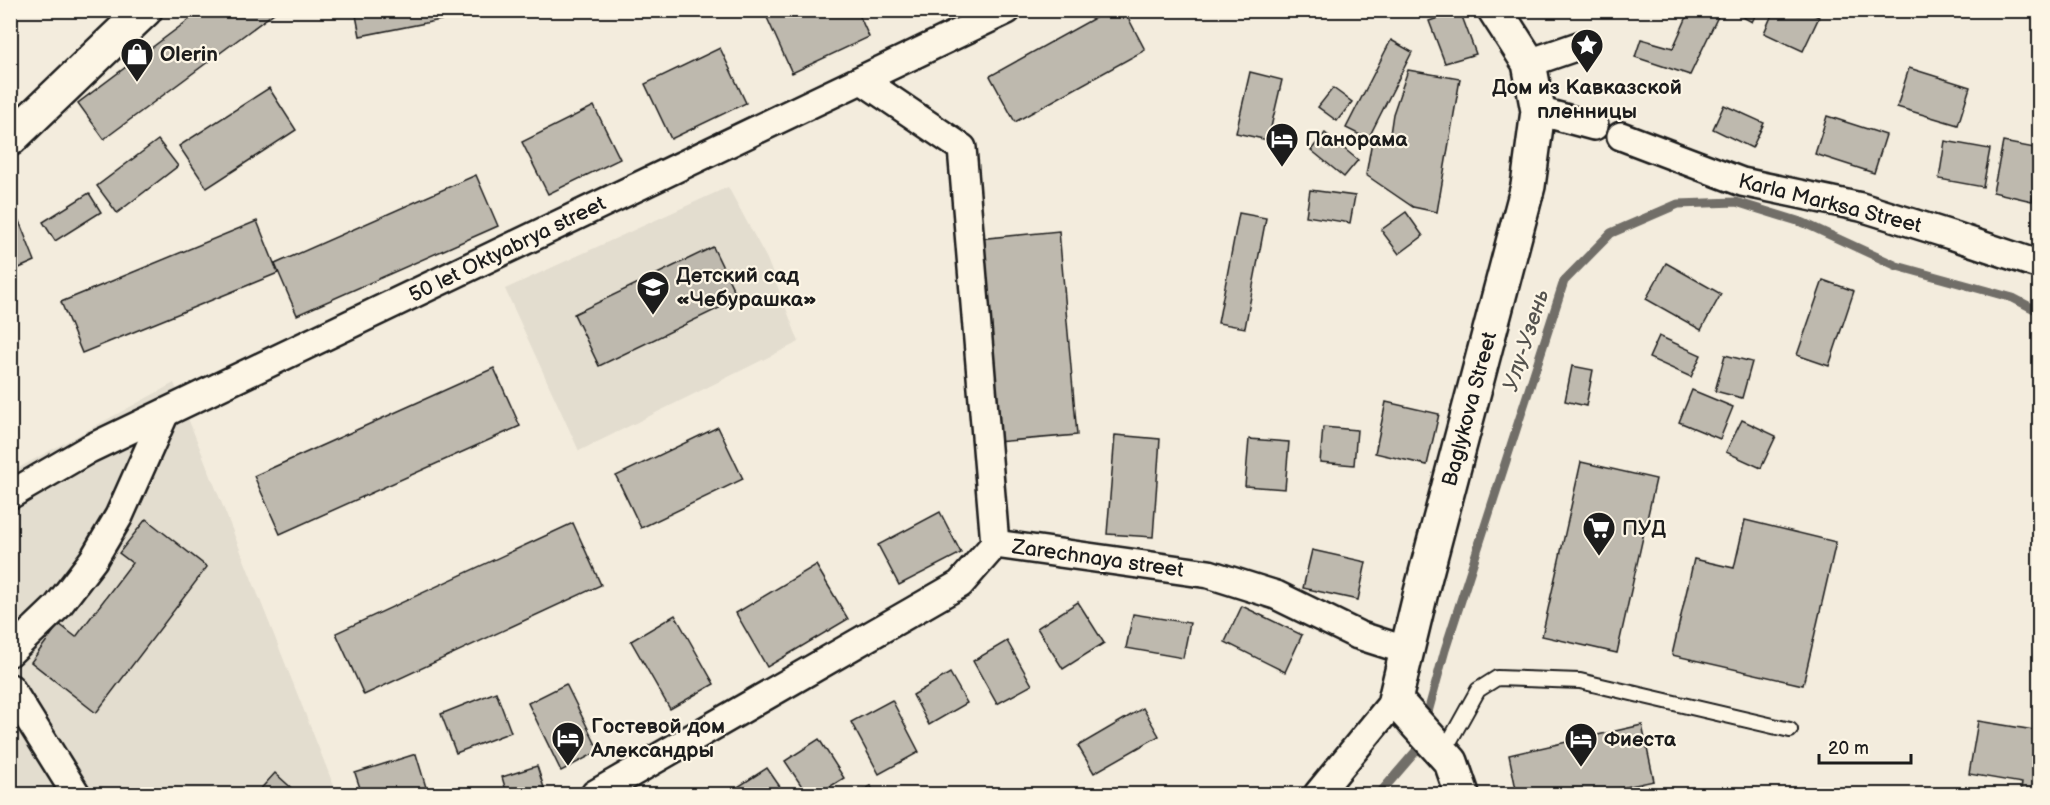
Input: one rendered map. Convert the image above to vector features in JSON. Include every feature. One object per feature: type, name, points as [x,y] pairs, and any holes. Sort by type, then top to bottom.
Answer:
[{"type":"main road","points":[[10,139],[145,10]]},
{"type":"main road","name":"Baglykova Street","points":[[1402,708],[1408,651],[1421,592],[1528,186],[1538,111],[1529,63],[1495,10]]},
{"type":"main road","points":[[1402,708],[1451,762],[1462,795]]},
{"type":"street","name":"50 let Oktyabrya street","points":[[10,495],[89,449],[1006,10]]},
{"type":"street","points":[[1529,63],[1584,44]]},
{"type":"street","points":[[862,80],[962,148],[995,543]]},
{"type":"street","points":[[1538,111],[1594,126]]},
{"type":"street","name":"Karla Marksa Street","points":[[1621,136],[1742,182],[1861,207],[2040,265]]},
{"type":"street","points":[[10,652],[57,607],[93,560],[120,516],[165,413]]},
{"type":"street","name":"Zarechnaya street","points":[[595,795],[960,584],[995,543],[1209,574],[1276,595],[1358,635],[1408,651]]},
{"type":"street","points":[[10,688],[76,795]]},
{"type":"street","points":[[1318,795],[1402,708]]},
{"type":"lane","points":[[1439,748],[1478,690],[1497,678],[1580,681],[1790,730]]},
{"type":"shaded area","name":"Детский сад «Чебурашка»","points":[[728,187],[767,259],[799,342],[579,451],[505,289]]},
{"type":"shaded area","points":[[174,383],[337,794],[11,794],[11,472]]},
{"type":"building","points":[[202,10],[278,10],[104,139],[78,103]]},
{"type":"building","points":[[355,10],[491,10],[360,36]]},
{"type":"building","points":[[765,10],[857,10],[869,37],[792,73]]},
{"type":"building","points":[[1109,10],[1124,10],[1145,50],[1015,122],[990,76]]},
{"type":"building","points":[[1690,10],[1721,10],[1690,75],[1635,57],[1641,39],[1673,48]]},
{"type":"building","points":[[1730,10],[1758,10],[1752,22]]},
{"type":"building","points":[[1774,10],[1804,10],[1819,17],[1803,51],[1764,33]]},
{"type":"building","points":[[1460,11],[1476,54],[1445,63],[1429,21]]},
{"type":"building","points":[[1391,40],[1412,52],[1368,139],[1346,128]]},
{"type":"building","points":[[720,48],[746,103],[671,139],[645,84]]},
{"type":"building","points":[[1909,68],[1970,87],[1958,125],[1897,107]]},
{"type":"building","points":[[1408,70],[1460,79],[1437,212],[1413,207],[1366,175],[1373,135],[1390,134],[1393,114]]},
{"type":"building","points":[[1250,72],[1282,80],[1268,140],[1236,133]]},
{"type":"building","points":[[269,88],[296,130],[207,188],[179,146]]},
{"type":"building","points":[[1333,88],[1352,102],[1337,121],[1318,107]]},
{"type":"building","points":[[1724,105],[1764,123],[1752,148],[1713,129]]},
{"type":"building","points":[[594,106],[620,159],[548,194],[522,142]]},
{"type":"building","points":[[1827,116],[1886,135],[1874,173],[1815,154]]},
{"type":"building","points":[[1325,133],[1358,160],[1344,177],[1311,150]]},
{"type":"building","points":[[158,140],[178,166],[117,213],[97,186]]},
{"type":"building","points":[[1945,141],[1990,149],[1983,187],[1939,179]]},
{"type":"building","points":[[2003,142],[2040,149],[2040,165],[2032,201],[1993,192]]},
{"type":"building","points":[[476,175],[498,226],[297,315],[275,264]]},
{"type":"building","points":[[1310,190],[1355,196],[1350,223],[1306,216]]},
{"type":"building","points":[[89,193],[101,212],[55,241],[43,222]]},
{"type":"building","points":[[1406,212],[1423,236],[1399,254],[1381,230]]},
{"type":"building","points":[[1239,213],[1266,218],[1245,328],[1218,323]]},
{"type":"building","points":[[19,221],[35,261],[10,272],[10,225]]},
{"type":"building","points":[[257,221],[278,273],[82,353],[61,302]]},
{"type":"building","points":[[1059,231],[1077,435],[996,442],[978,239]]},
{"type":"building","points":[[713,247],[738,299],[599,366],[574,314]]},
{"type":"building","points":[[1666,263],[1721,294],[1701,330],[1646,299]]},
{"type":"building","points":[[1823,280],[1854,291],[1829,366],[1797,355]]},
{"type":"building","points":[[1659,336],[1701,355],[1691,377],[1649,358]]},
{"type":"building","points":[[1725,355],[1752,362],[1742,398],[1715,391]]},
{"type":"building","points":[[1572,366],[1593,370],[1586,406],[1565,401]]},
{"type":"building","points":[[494,368],[520,426],[280,534],[254,476]]},
{"type":"building","points":[[1692,390],[1733,407],[1720,439],[1679,422]]},
{"type":"building","points":[[1386,402],[1439,414],[1427,465],[1375,453]]},
{"type":"building","points":[[1742,420],[1776,436],[1761,468],[1726,452]]},
{"type":"building","points":[[718,427],[743,479],[641,528],[616,476]]},
{"type":"building","points":[[1323,427],[1357,430],[1354,465],[1320,462]]},
{"type":"building","points":[[1115,435],[1160,439],[1153,537],[1107,534]]},
{"type":"building","points":[[1249,439],[1289,442],[1285,489],[1245,486]]},
{"type":"building","name":"ПУД","points":[[1581,462],[1656,479],[1617,653],[1542,636]]},
{"type":"building","points":[[940,512],[961,553],[899,585],[878,545]]},
{"type":"building","points":[[146,519],[207,567],[96,713],[31,662],[59,624],[76,637],[132,563],[119,553]]},
{"type":"building","points":[[1745,520],[1836,542],[1803,685],[1672,655],[1694,559],[1734,568]]},
{"type":"building","points":[[573,523],[601,585],[364,695],[336,633]]},
{"type":"building","points":[[1312,550],[1366,562],[1358,600],[1303,588]]},
{"type":"building","points":[[816,565],[848,619],[767,667],[736,613]]},
{"type":"building","points":[[1078,602],[1104,643],[1063,669],[1037,628]]},
{"type":"building","points":[[1242,606],[1302,635],[1285,672],[1225,642]]},
{"type":"building","points":[[1133,614],[1190,623],[1183,658],[1126,648]]},
{"type":"building","points":[[675,615],[714,684],[670,709],[631,641]]},
{"type":"building","points":[[1007,641],[1032,685],[997,704],[973,661]]},
{"type":"building","points":[[950,673],[967,703],[929,725],[913,695]]},
{"type":"building","points":[[566,684],[599,751],[561,771],[528,703]]},
{"type":"building","points":[[496,692],[511,732],[456,753],[441,714]]},
{"type":"building","points":[[892,700],[919,752],[879,774],[851,722]]},
{"type":"building","points":[[1143,708],[1159,736],[1094,773],[1078,746]]},
{"type":"building","points":[[1978,721],[2040,731],[2040,794],[2020,794],[2022,783],[1969,774]]},
{"type":"building","name":"Фиеста","points":[[1642,725],[1654,781],[1593,794],[1517,794],[1509,755]]},
{"type":"building","points":[[819,739],[844,778],[818,794],[807,794],[785,761]]},
{"type":"building","points":[[416,754],[428,794],[362,794],[355,773]]},
{"type":"building","points":[[537,766],[546,794],[507,794],[502,777]]},
{"type":"building","points":[[767,768],[785,794],[727,794]]},
{"type":"building","points":[[275,773],[298,794],[256,794]]},
{"type":"building","points":[[871,786],[875,794],[856,794]]},
{"type":"waterway","name":"Улу-Узень","points":[[1425,723],[1445,650],[1564,281],[1611,233],[1678,204],[1736,202],[1804,223],[1897,266],[2013,298],[2040,312]]},
{"type":"waterway","name":"Улу-Узень","points":[[1379,794],[1417,750],[1420,739]]},
{"type":"place","name":"Дом из Кавказской пленницы","points":[[1587,74]]},
{"type":"place","name":"Olerin","points":[[137,83]]},
{"type":"place","name":"Панорама","points":[[1282,168]]},
{"type":"place","name":"Детский сад «Чебурашка»","points":[[653,316]]},
{"type":"place","name":"ПУД","points":[[1599,557]]},
{"type":"place","name":"Гостевой дом Александры","points":[[568,767]]},
{"type":"place","name":"Фиеста","points":[[1581,768]]}]
